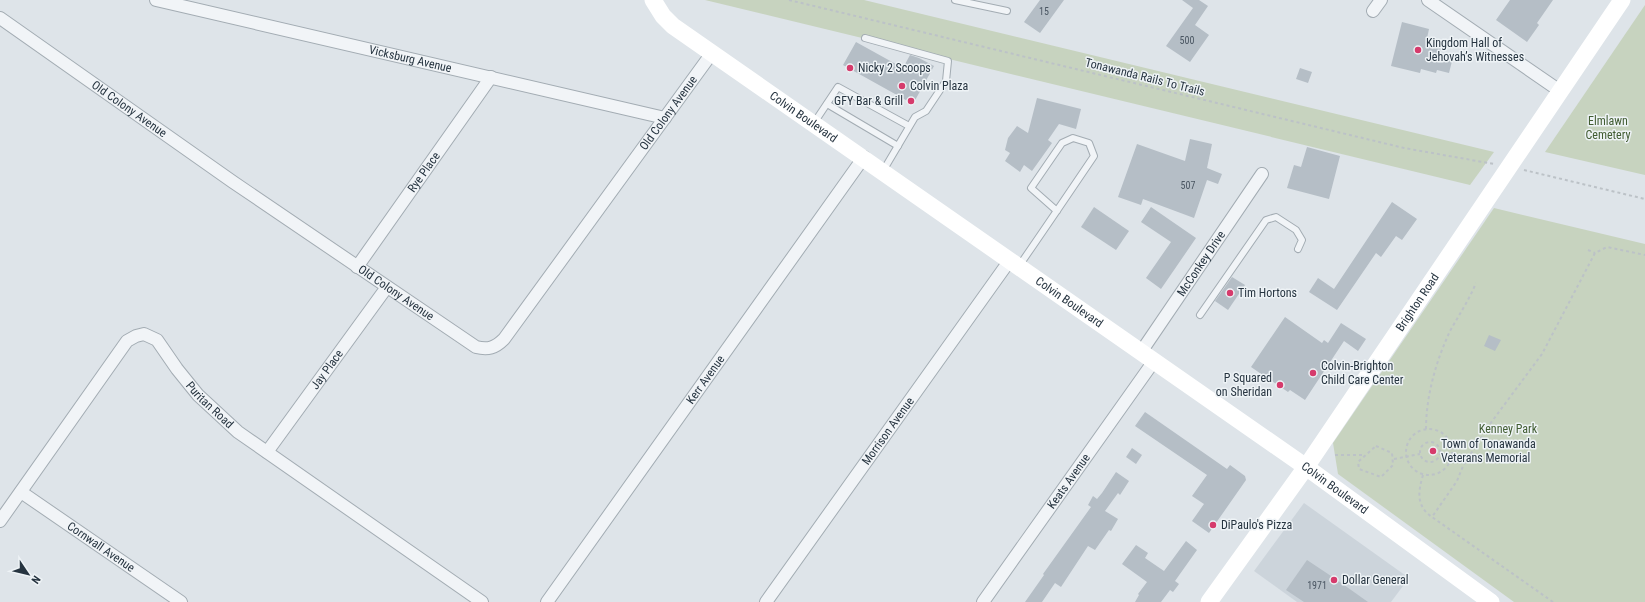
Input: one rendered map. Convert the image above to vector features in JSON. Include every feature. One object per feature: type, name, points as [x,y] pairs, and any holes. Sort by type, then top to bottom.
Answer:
[{"type":"street","name":"Vicksburg Avenue","points":[[156,0],[665,118]]},
{"type":"street","name":"Colvin Boulevard","points":[[653,0],[663,16],[673,26],[864,157],[1306,467],[1490,602]]},
{"type":"street","points":[[1373,11],[1381,0]]},
{"type":"street","points":[[1428,0],[1560,92]]},
{"type":"street","name":"Brighton Road","points":[[1209,602],[1306,467],[1622,0]]},
{"type":"street","name":"Old Colony Avenue","points":[[0,18],[357,267],[476,347],[484,349],[498,345],[504,339],[712,53]]},
{"type":"street","name":"Rye Place","points":[[357,267],[491,77]]},
{"type":"street","name":"Kerr Avenue","points":[[547,602],[864,157]]},
{"type":"street","name":"McConkey Drive","points":[[1148,357],[1262,174]]},
{"type":"street","name":"Morrison Avenue","points":[[766,602],[1014,263]]},
{"type":"street","name":"Jay Place","points":[[267,452],[387,287]]},
{"type":"street","name":"Puritan Road","points":[[0,521],[127,341],[144,334],[157,340],[177,369],[213,410],[238,432],[482,602]]},
{"type":"street","name":"Keats Avenue","points":[[983,602],[1148,357]]},
{"type":"street","name":"Cornwall Avenue","points":[[21,492],[181,602]]},
{"type":"lane","points":[[955,0],[1007,12]]},
{"type":"lane","points":[[865,38],[948,61],[946,81],[926,111],[915,117],[883,171]]},
{"type":"lane","points":[[814,123],[838,87],[909,126]]},
{"type":"lane","points":[[827,104],[898,146]]},
{"type":"lane","points":[[1014,263],[1057,211],[1094,156],[1089,143],[1073,138],[1062,143],[1032,188],[1057,211]]},
{"type":"lane","points":[[1200,315],[1266,220],[1276,218],[1296,230],[1302,240],[1298,249]]},
{"type":"path","name":"Tonawanda Rails To Trails","points":[[789,0],[1396,146],[1498,164]]},
{"type":"path","points":[[1520,169],[1645,199]]},
{"type":"path","points":[[1432,517],[1457,481],[1463,466],[1490,424],[1542,354],[1595,253],[1607,247],[1645,255]]},
{"type":"path","points":[[1588,250],[1595,253]]},
{"type":"path","points":[[1426,429],[1429,397],[1439,358],[1450,331],[1469,301],[1476,283]]},
{"type":"path","points":[[1426,429],[1438,430],[1447,437],[1452,448],[1453,454],[1449,465],[1435,475],[1423,475],[1413,470],[1406,457],[1406,448],[1411,437],[1415,433],[1426,429]]},
{"type":"path","points":[[1429,443],[1437,446],[1439,452],[1438,458],[1432,462],[1426,461],[1420,454],[1423,445],[1429,443]]},
{"type":"path","points":[[1376,446],[1392,453],[1394,459],[1393,465],[1381,477],[1360,469],[1358,462],[1376,446]]},
{"type":"path","points":[[1394,459],[1420,454]]},
{"type":"path","points":[[1335,456],[1365,456]]},
{"type":"path","points":[[1423,475],[1419,490],[1419,502],[1426,513],[1553,602]]},
{"type":"shaded area","points":[[1304,503],[1409,578],[1391,602],[1297,602],[1254,571]]},
{"type":"green space","points":[[705,0],[864,0],[1494,152],[1470,185]]},
{"type":"green space","name":"Elmlawn Cemetery","points":[[1645,5],[1645,175],[1545,152]]},
{"type":"green space","name":"Kenney Park","points":[[1494,208],[1645,244],[1645,602],[1514,602],[1338,474],[1333,443]]},
{"type":"building","points":[[1040,0],[1064,0],[1040,33],[1024,22]]},
{"type":"building","points":[[1182,0],[1199,0],[1208,6],[1195,25],[1209,35],[1190,62],[1166,46],[1193,8]]},
{"type":"building","points":[[1510,0],[1553,0],[1537,23],[1539,25],[1527,42],[1496,20]]},
{"type":"building","name":"Kingdom Hall of Jehovah’s Witnesses","points":[[1402,22],[1429,29],[1426,43],[1442,47],[1440,54],[1453,57],[1449,73],[1437,70],[1436,73],[1421,69],[1420,73],[1391,66]]},
{"type":"building","name":"Colvin Plaza","points":[[856,42],[903,68],[910,55],[934,66],[913,104],[843,65]]},
{"type":"building","points":[[1300,68],[1312,72],[1308,83],[1296,79]]},
{"type":"building","points":[[1037,98],[1081,109],[1076,129],[1059,124],[1048,140],[1052,143],[1032,171],[1024,165],[1020,172],[1005,161],[1010,153],[1005,150],[1008,138],[1017,126],[1028,133]]},
{"type":"building","points":[[1190,139],[1212,144],[1207,168],[1222,174],[1218,184],[1207,180],[1194,218],[1143,199],[1141,205],[1118,197],[1137,144],[1185,161]]},
{"type":"building","points":[[1307,147],[1340,156],[1329,199],[1287,188],[1294,165],[1301,167]]},
{"type":"building","points":[[1392,202],[1417,219],[1402,240],[1396,236],[1381,257],[1376,253],[1337,310],[1309,292],[1318,278],[1334,289]]},
{"type":"building","points":[[1094,207],[1129,231],[1116,250],[1081,227]]},
{"type":"building","points":[[1151,207],[1196,238],[1161,289],[1146,278],[1171,242],[1141,222]]},
{"type":"building","name":"Tim Hortons","points":[[1232,277],[1245,285],[1228,310],[1215,301]]},
{"type":"building","points":[[1285,317],[1322,343],[1324,340],[1328,343],[1341,323],[1366,339],[1358,351],[1344,341],[1305,400],[1290,390],[1288,392],[1251,367]]},
{"type":"building","points":[[1489,335],[1501,340],[1495,351],[1484,346]]},
{"type":"building","points":[[1145,412],[1227,469],[1230,465],[1245,476],[1246,480],[1209,533],[1192,521],[1204,504],[1192,496],[1207,475],[1135,426]]},
{"type":"building","points":[[1132,448],[1142,455],[1136,464],[1126,457]]},
{"type":"building","points":[[1116,472],[1129,481],[1120,495],[1118,493],[1105,511],[1118,519],[1111,531],[1109,530],[1095,550],[1088,546],[1061,587],[1055,583],[1042,602],[1025,602],[1091,507],[1088,505],[1093,496],[1097,499]]},
{"type":"building","points":[[1186,541],[1197,550],[1175,581],[1179,584],[1173,592],[1170,590],[1161,602],[1135,602],[1139,595],[1138,594],[1147,582],[1122,564],[1136,545],[1148,553],[1145,558],[1164,571]]},
{"type":"building","points":[[1307,560],[1368,602],[1304,602],[1286,590]]},
{"type":"place","name":"Kingdom Hall of Jehovah’s Witnesses","points":[[1418,50]]},
{"type":"place","name":"Nicky 2 Scoops","points":[[850,68]]},
{"type":"place","name":"Colvin Plaza","points":[[902,86]]},
{"type":"place","name":"GFY Bar & Grill","points":[[911,101]]},
{"type":"place","name":"Tim Hortons","points":[[1230,293]]},
{"type":"place","name":"Colvin-Brighton Child Care Center","points":[[1313,373]]},
{"type":"place","name":"P Squared on Sheridan","points":[[1280,385]]},
{"type":"place","name":"Town of Tonawanda Veterans Memorial","points":[[1433,451]]},
{"type":"place","name":"DiPaulo's Pizza","points":[[1213,525]]},
{"type":"place","name":"Dollar General","points":[[1334,580]]}]
